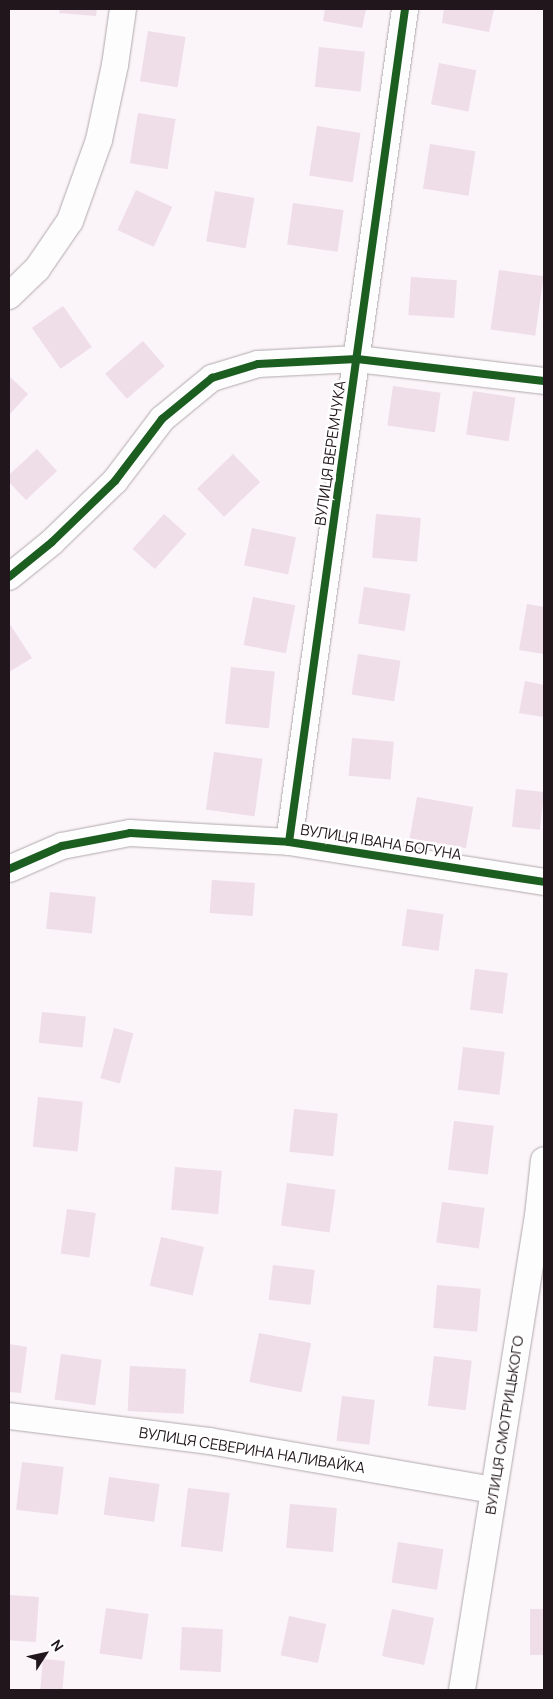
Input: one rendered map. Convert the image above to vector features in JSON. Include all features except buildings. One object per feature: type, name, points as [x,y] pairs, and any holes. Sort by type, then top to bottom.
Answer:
[{"type":"street","points":[[9,296],[36,270],[70,221],[99,140],[116,66],[123,9]]},
{"type":"street","name":"ВУЛИЦЯ ВЕРЕМЧУКА","points":[[289,842],[405,9]]},
{"type":"street","points":[[9,577],[52,542],[115,481],[162,419],[212,378],[258,364],[357,358],[544,381]]},
{"type":"street","name":"ВУЛИЦЯ ІВАНА БОГУНА","points":[[9,869],[62,846],[130,833],[289,842],[544,882]]},
{"type":"street","name":"ВУЛИЦЯ СМОТРИЦЬКОГО","points":[[462,1690],[544,1160]]},
{"type":"street","name":"ВУЛИЦЯ СЕВЕРИНА НАЛИВАЙКА","points":[[9,1416],[209,1442],[494,1490]]},
{"type":"cycle path","points":[[289,842],[405,9]]},
{"type":"cycle path","points":[[9,577],[52,542],[115,481],[162,419],[212,378],[258,364],[357,359],[544,381]]},
{"type":"cycle path","points":[[9,869],[62,846],[130,833],[289,842],[544,882]]}]
